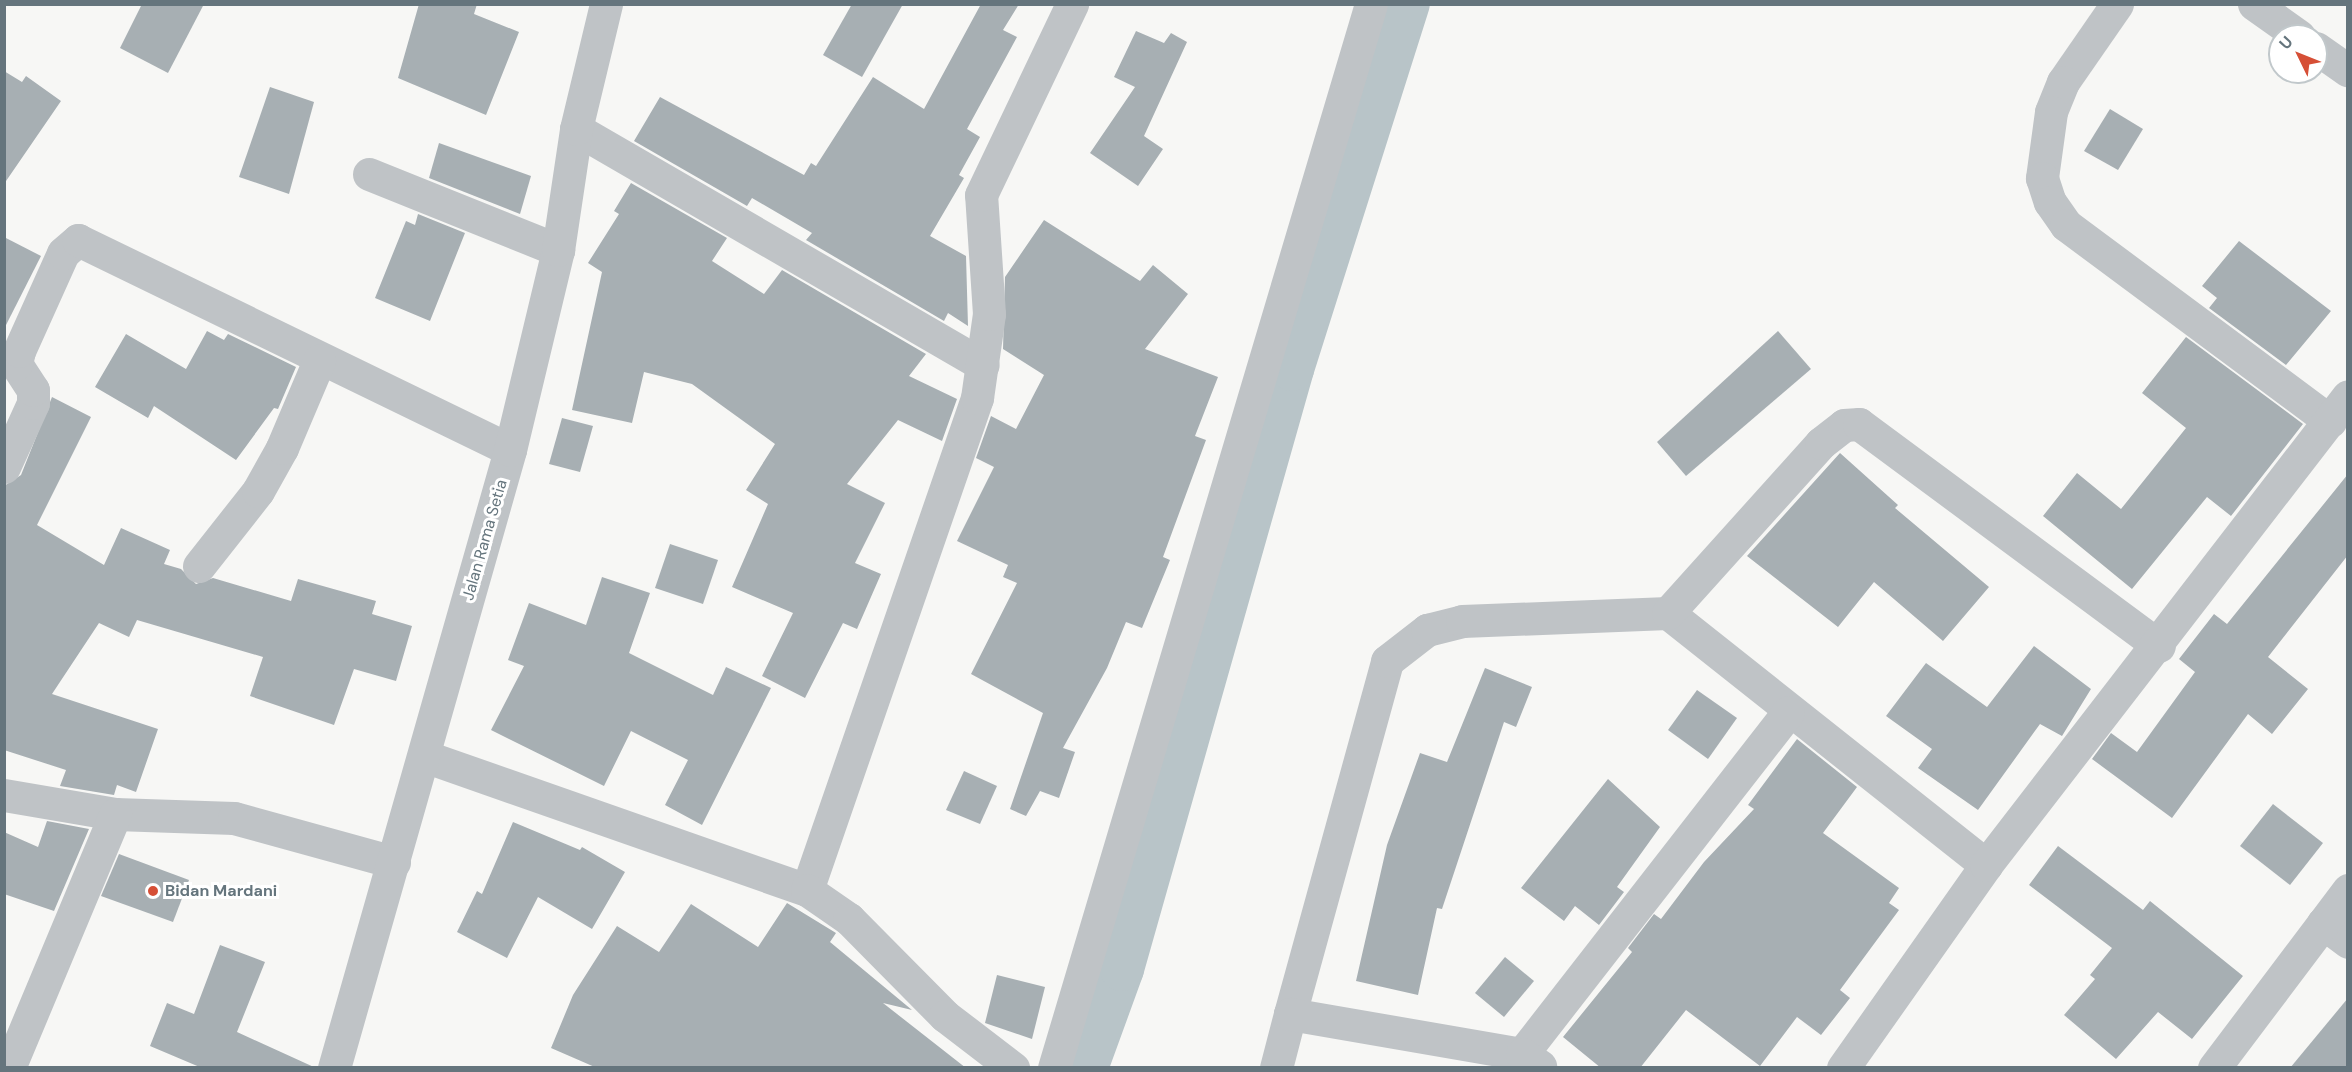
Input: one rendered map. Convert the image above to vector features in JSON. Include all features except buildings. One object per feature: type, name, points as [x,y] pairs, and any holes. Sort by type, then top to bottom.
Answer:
[{"type":"street","name":"Jalan Rama Setia","points":[[334,1068],[510,450],[558,250],[576,129],[606,4]]},
{"type":"street","points":[[807,890],[962,447],[983,365],[989,314],[981,195],[1072,4]]},
{"type":"street","points":[[1054,1068],[1371,4]]},
{"type":"street","points":[[1843,1068],[1986,865],[2159,646],[2339,408],[2066,225],[2050,202],[2042,178],[2051,112],[2063,82],[2117,4]]},
{"type":"street","points":[[2254,4],[2282,24]]},
{"type":"street","points":[[2328,56],[2348,70]]},
{"type":"street","points":[[576,129],[983,365]]},
{"type":"street","points":[[369,174],[558,250]]},
{"type":"street","points":[[4,467],[33,403],[33,390],[16,364],[19,351],[63,253],[74,241],[87,242],[319,361],[510,450]]},
{"type":"street","points":[[199,566],[258,491],[282,448],[319,361]]},
{"type":"street","points":[[1668,613],[1821,443],[1844,425],[1859,424],[2159,646]]},
{"type":"street","points":[[1276,1068],[1387,661],[1427,630],[1462,621],[1668,613],[1788,712],[1986,865]]},
{"type":"street","points":[[1290,1014],[1532,1061],[1788,712]]},
{"type":"street","points":[[424,756],[807,890],[849,919],[945,1016],[1013,1068]]},
{"type":"street","points":[[4,795],[115,814],[234,818],[394,862]]},
{"type":"street","points":[[9,1068],[115,814]]},
{"type":"street","points":[[2214,1068],[2335,933],[2348,890]]},
{"type":"waterway","points":[[1086,1068],[1122,969],[1292,369],[1408,4]]},
{"type":"place","name":"Bidan Mardani","points":[[153,891]]}]
